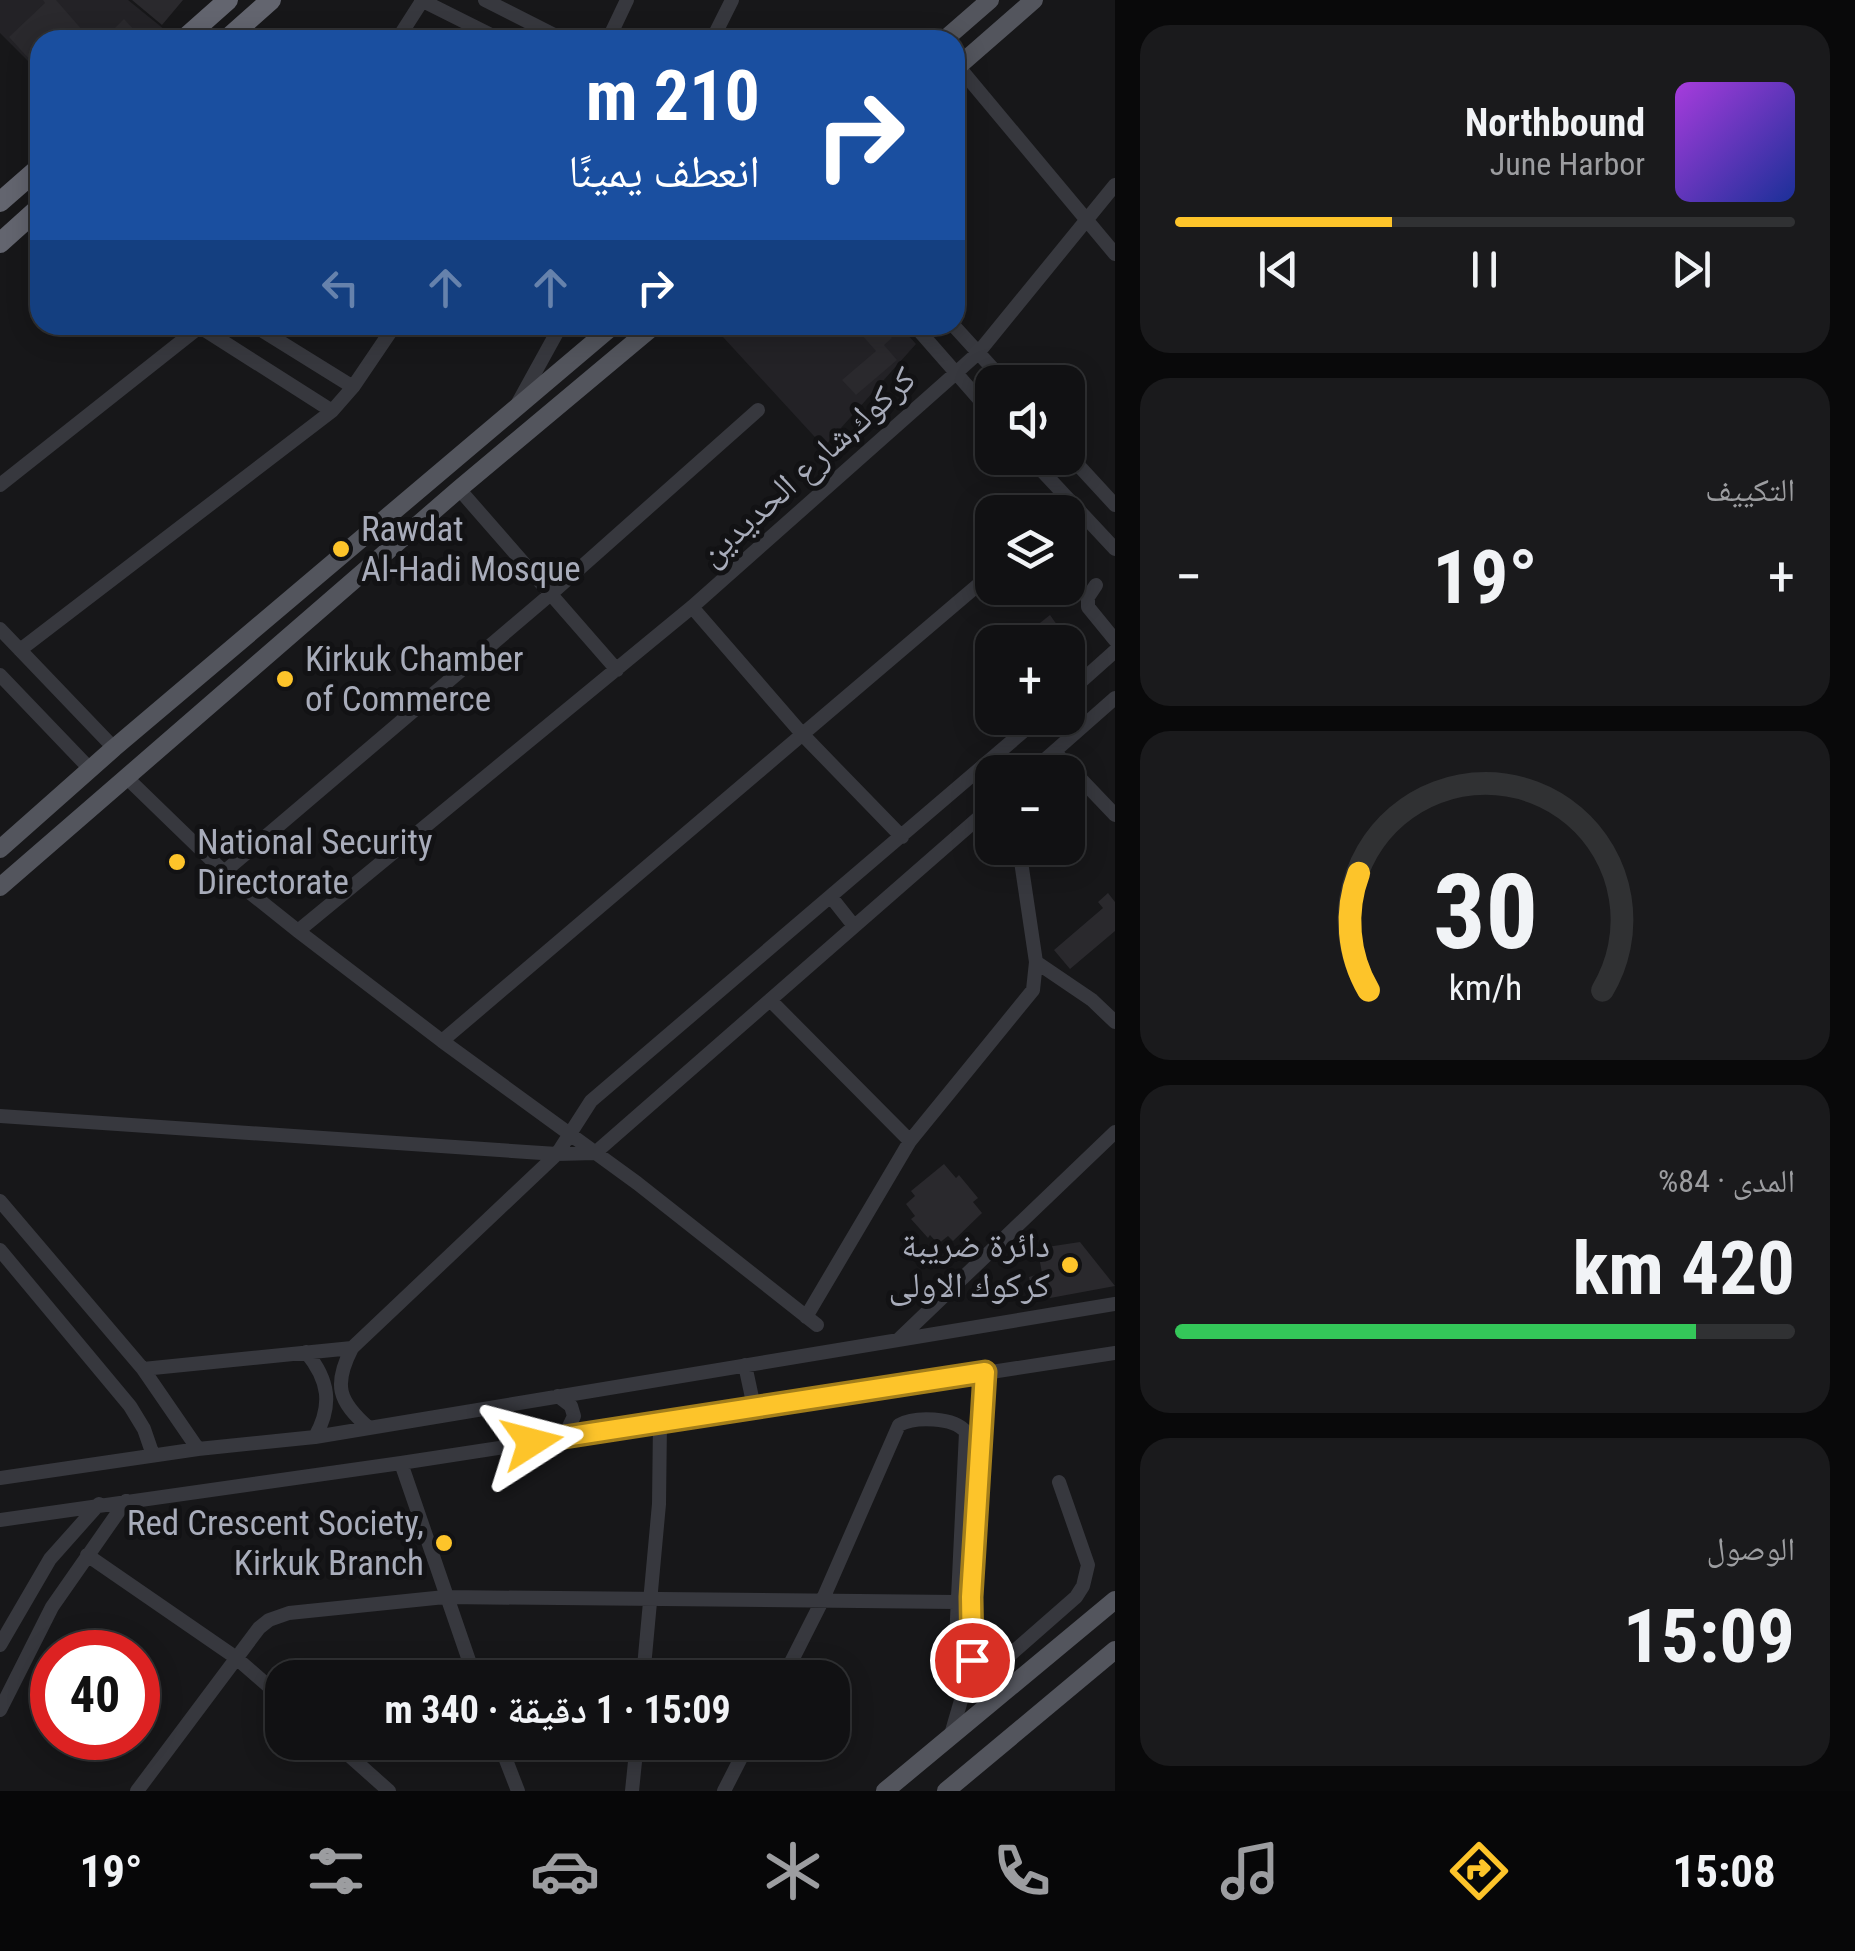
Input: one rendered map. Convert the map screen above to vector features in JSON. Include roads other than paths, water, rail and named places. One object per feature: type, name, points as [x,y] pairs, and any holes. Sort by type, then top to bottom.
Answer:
[{"type":"highway","points":[[194,30],[228,0]]},
{"type":"highway","points":[[237,30],[271,0]]},
{"type":"highway","points":[[0,202],[30,176]]},
{"type":"highway","points":[[0,243],[30,222]]},
{"type":"main road","points":[[956,30],[990,0]]},
{"type":"main road","points":[[965,59],[1034,0]]},
{"type":"main road","points":[[0,849],[602,335]]},
{"type":"main road","points":[[0,888],[459,489],[643,335]]},
{"type":"main road","points":[[885,1791],[1115,1600]]},
{"type":"main road","points":[[946,1791],[1115,1650]]},
{"type":"street","points":[[403,30],[422,0],[481,30]]},
{"type":"street","points":[[485,0],[545,30]]},
{"type":"street","points":[[518,16],[526,0]]},
{"type":"street","points":[[613,30],[627,0]]},
{"type":"street","points":[[717,30],[732,0]]},
{"type":"street","points":[[965,78],[1115,254]]},
{"type":"street","name":"كركوك,شارع الحديدين","points":[[298,931],[692,607],[957,372],[978,352],[1115,185]]},
{"type":"street","points":[[0,484],[187,335]]},
{"type":"street","points":[[215,335],[332,411]]},
{"type":"street","points":[[269,335],[354,387]]},
{"type":"street","points":[[20,650],[332,411],[354,387],[388,335]]},
{"type":"street","points":[[516,409],[556,335]]},
{"type":"street","points":[[923,335],[975,394]]},
{"type":"street","points":[[962,335],[989,365]]},
{"type":"street","points":[[224,872],[552,593],[758,410]]},
{"type":"street","points":[[1085,472],[1115,505]]},
{"type":"street","points":[[459,489],[617,670]]},
{"type":"street","points":[[1085,523],[1115,549]]},
{"type":"street","points":[[1096,586],[1088,597],[1088,607],[1115,640]]},
{"type":"street","points":[[442,1041],[975,588]]},
{"type":"street","name":"كركوك,شارع الحديدين","points":[[692,607],[902,837]]},
{"type":"street","points":[[0,629],[114,748]]},
{"type":"street","points":[[1085,677],[1115,651]]},
{"type":"street","points":[[0,675],[90,769]]},
{"type":"street","points":[[1052,755],[1115,698]]},
{"type":"street","points":[[369,1428],[350,1412],[340,1388],[352,1348],[557,1154],[591,1101],[1019,735]]},
{"type":"street","points":[[1055,752],[1115,815]]},
{"type":"street","points":[[128,778],[224,872],[298,931],[812,1321],[910,1141],[1033,990],[1036,962],[1022,865]]},
{"type":"street","points":[[0,1116],[557,1154],[595,1153],[975,821]]},
{"type":"street","points":[[831,897],[854,926]]},
{"type":"street","points":[[1036,962],[1092,1000],[1115,1022]]},
{"type":"street","points":[[771,1001],[910,1141]]},
{"type":"street","points":[[898,1340],[1115,1132]]},
{"type":"street","points":[[0,1202],[143,1369],[198,1449]]},
{"type":"street","points":[[0,1250],[130,1406],[153,1455]]},
{"type":"street","points":[[0,1478],[198,1449],[315,1437],[1115,1304]]},
{"type":"street","points":[[143,1369],[352,1348]]},
{"type":"street","points":[[306,1352],[326,1386],[326,1413],[315,1437]]},
{"type":"street","points":[[0,1520],[401,1463],[1115,1353]]},
{"type":"street","points":[[745,1364],[754,1407]]},
{"type":"street","points":[[980,1682],[972,1660],[971,1597],[985,1372]]},
{"type":"street","points":[[558,1396],[571,1406],[574,1416],[564,1437]]},
{"type":"street","points":[[791,1660],[822,1601],[899,1425],[917,1420],[962,1426],[966,1432],[955,1669],[962,1697],[950,1739]]},
{"type":"street","points":[[645,1660],[660,1422]]},
{"type":"street","points":[[401,1463],[468,1660]]},
{"type":"street","points":[[962,1697],[1084,1586],[1088,1565],[1059,1482]]},
{"type":"street","points":[[0,1710],[33,1640],[126,1501]]},
{"type":"street","points":[[0,1644],[50,1559],[99,1504]]},
{"type":"street","points":[[87,1555],[235,1657],[265,1683]]},
{"type":"street","points":[[137,1791],[235,1657],[259,1628],[279,1616],[445,1598],[956,1602]]},
{"type":"street","points":[[354,1760],[389,1791]]},
{"type":"street","points":[[507,1760],[518,1791]]},
{"type":"street","points":[[632,1791],[635,1760]]},
{"type":"street","points":[[724,1791],[740,1760]]},
{"type":"place","name":"Rawdat Al-Hadi Mosque","points":[[341,549]]},
{"type":"place","name":"Kirkuk Chamber of Commerce","points":[[285,679]]},
{"type":"place","name":"National Security Directorate","points":[[177,862]]},
{"type":"place","name":"دائرة ضريبة كركوك الاولى","points":[[1070,1265]]},
{"type":"place","name":"Red Crescent Society, Kirkuk Branch","points":[[444,1543]]}]
